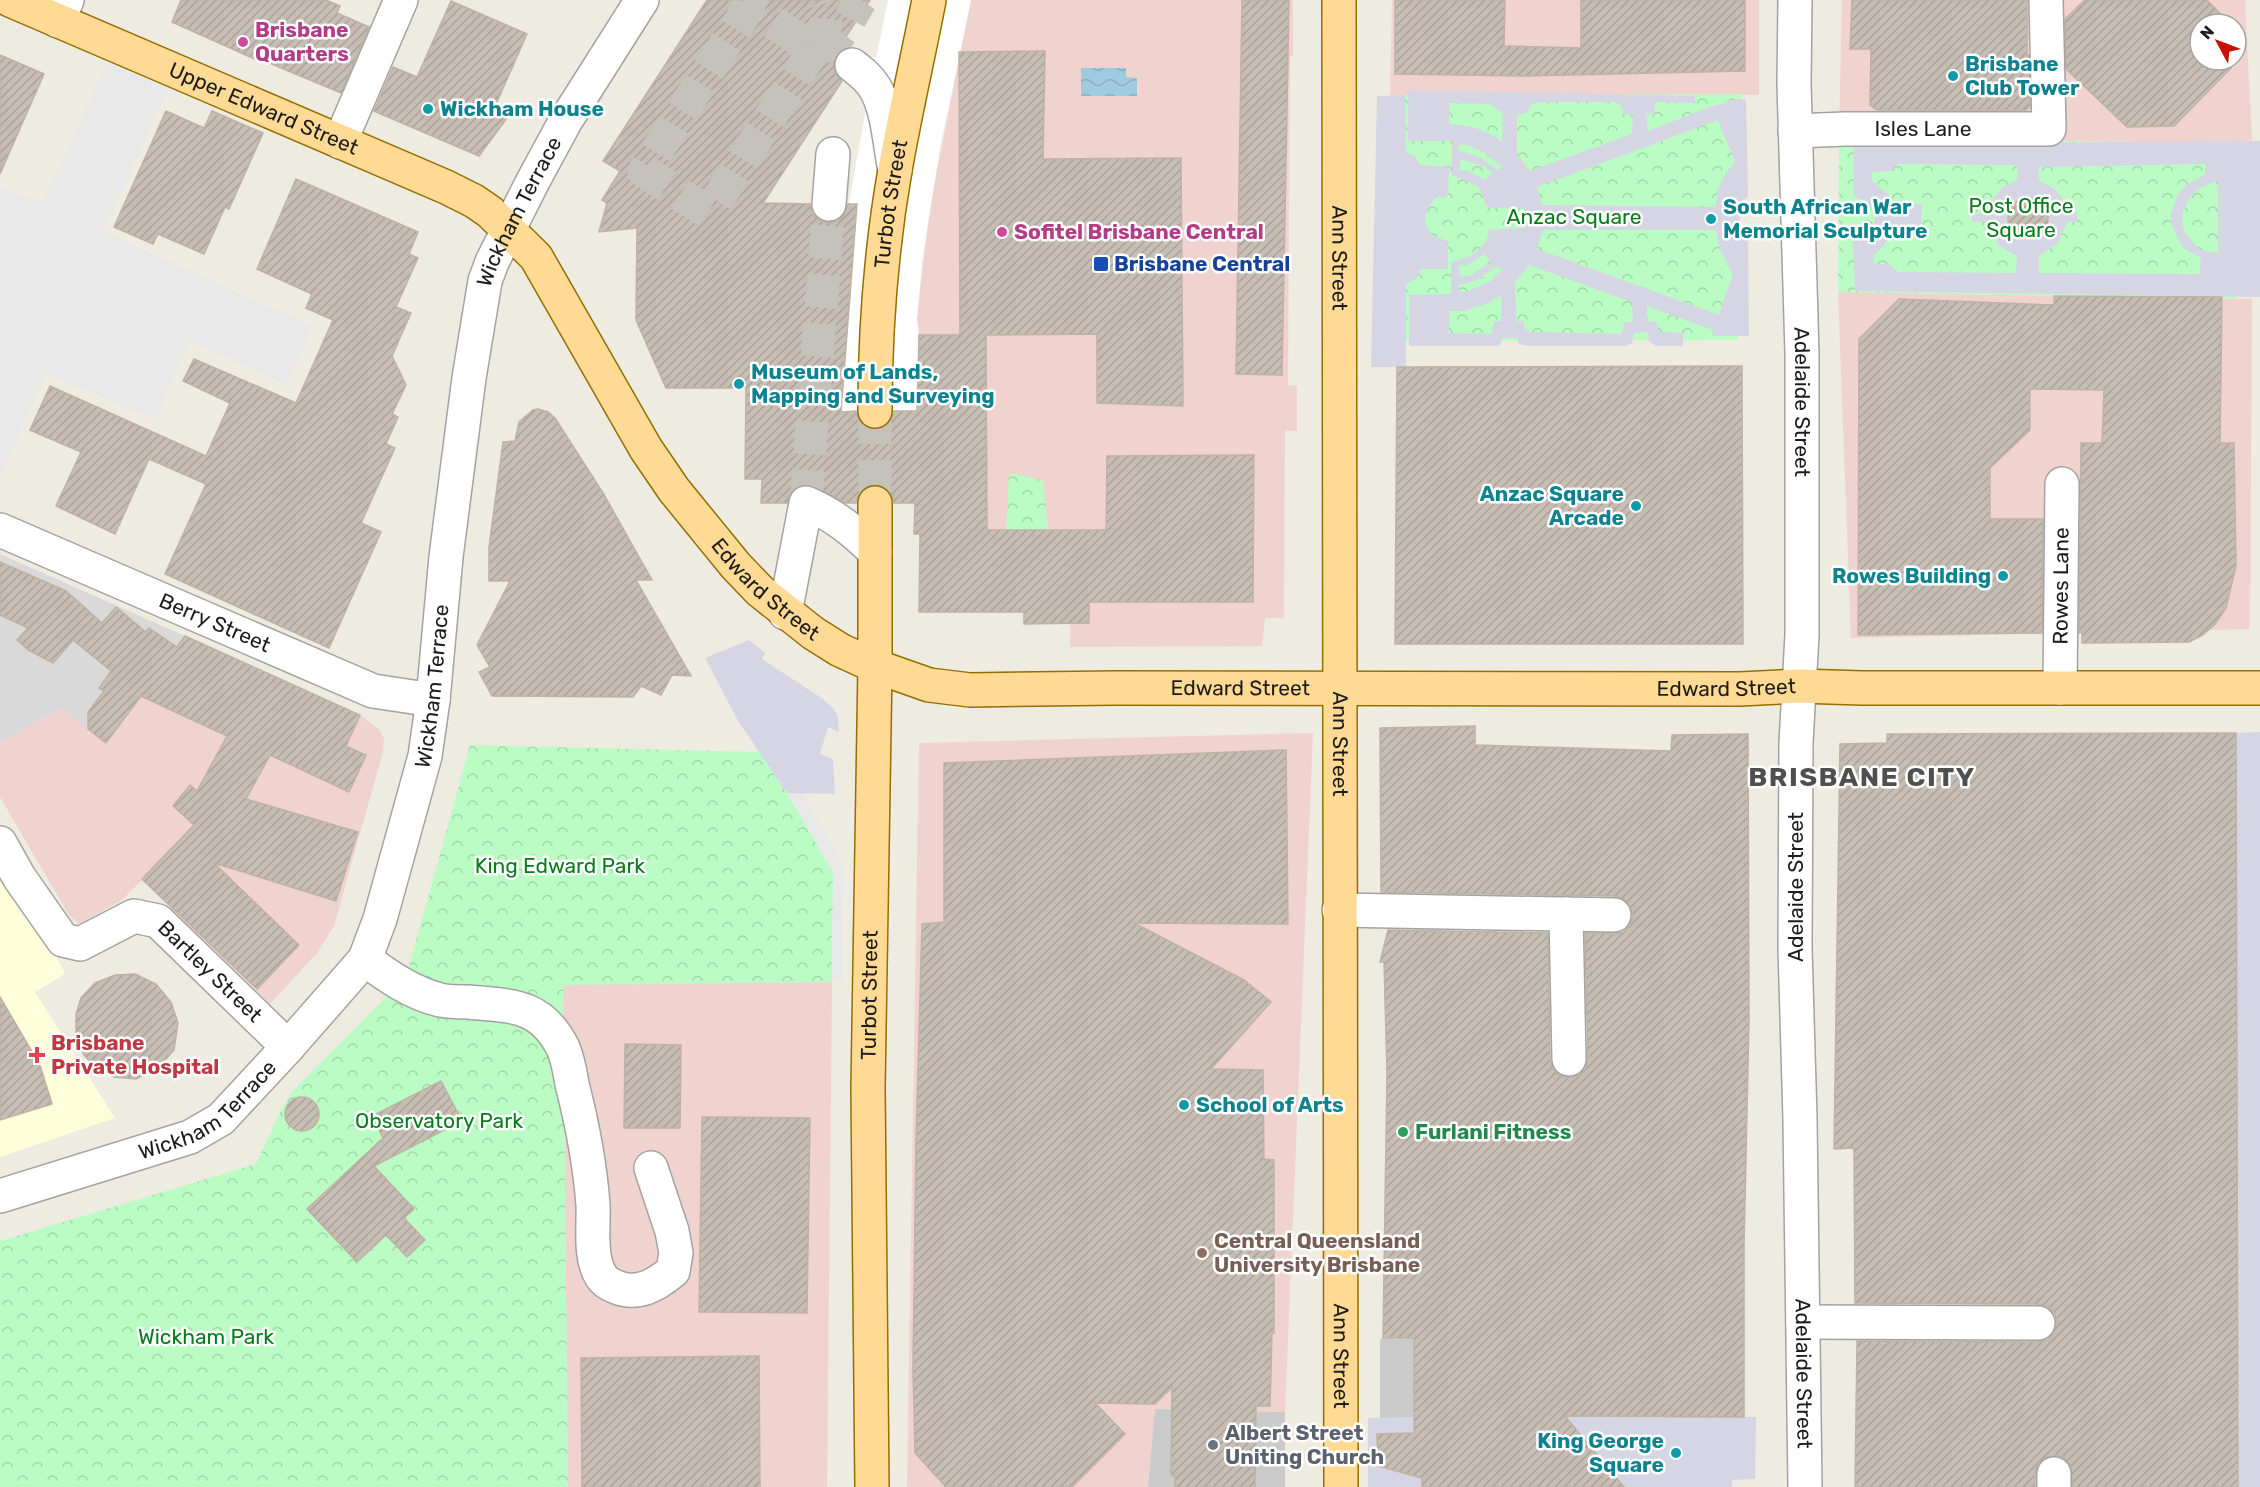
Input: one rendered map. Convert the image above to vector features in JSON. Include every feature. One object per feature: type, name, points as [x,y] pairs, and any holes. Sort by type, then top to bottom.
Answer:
[{"type":"main road","name":"Upper Edward Street","points":[[10,0],[62,10],[340,142],[459,193],[490,212],[509,229]]},
{"type":"main road","name":"Turbot Street","points":[[875,411],[876,343],[884,244],[894,171],[929,0]]},
{"type":"main road","name":"Ann Street","points":[[1339,0],[1341,1487]]},
{"type":"main road","name":"Edward Street","points":[[509,229],[532,253],[544,270],[621,408],[674,490],[736,566],[785,613],[830,643],[875,666],[929,685],[969,690],[1115,688],[1740,689],[1799,686],[2260,688]]},
{"type":"main road","name":"Turbot Street","points":[[872,1487],[868,1088],[875,666],[875,503]]},
{"type":"street","points":[[340,142],[401,0]]},
{"type":"street","name":"Wickham Terrace","points":[[0,1196],[190,1137],[221,1119],[365,959],[380,919],[425,756],[433,700],[446,557],[481,298],[487,273],[566,120],[642,0]]},
{"type":"street","name":"Adelaide Street","points":[[1795,0],[1802,353],[1802,635],[1796,743],[1795,948],[1800,1119],[1805,1487]]},
{"type":"street","name":"Isles Lane","points":[[1796,131],[2049,129],[2046,0]]},
{"type":"street","points":[[852,65],[865,75],[881,99],[894,171]]},
{"type":"street","points":[[829,204],[833,154]]},
{"type":"street","name":"Rowes Lane","points":[[2060,688],[2062,484]]},
{"type":"street","points":[[785,613],[806,503],[837,518],[857,533],[875,552]]},
{"type":"street","name":"Berry Street","points":[[0,530],[374,691],[433,700]]},
{"type":"street","name":"Bartley Street","points":[[0,843],[19,877],[63,940],[80,944],[134,916],[158,921],[288,1047]]},
{"type":"street","points":[[1339,910],[1614,915]]},
{"type":"street","points":[[1566,914],[1569,1059]]},
{"type":"street","points":[[365,959],[389,977],[424,996],[444,1001],[516,1007],[537,1014],[551,1028],[564,1050],[591,1172],[595,1258],[602,1278],[622,1290],[634,1291],[646,1288],[660,1282],[673,1271],[676,1253],[672,1231],[651,1168]]},
{"type":"street","points":[[1803,1323],[2038,1323]]},
{"type":"shaded area","points":[[971,0],[1293,0],[1293,56],[1290,56],[1288,385],[1297,386],[1297,431],[1285,431],[1284,618],[1265,618],[1262,646],[1070,647],[1070,623],[1024,624],[1024,612],[919,612],[920,534],[914,534],[919,335],[917,319],[930,206]]},
{"type":"shaded area","points":[[1392,0],[1759,0],[1759,95],[1390,95]]},
{"type":"shaded area","points":[[1842,0],[2245,0],[2246,12],[2188,12],[2188,72],[2248,72],[2248,60],[2252,140],[2236,143],[1839,139]]},
{"type":"shaded area","points":[[107,63],[169,89],[103,231],[312,326],[287,386],[190,340],[155,420],[45,373],[0,479],[0,190],[1,188],[43,202]]},
{"type":"shaded area","points":[[1408,90],[1695,96],[1695,103],[1655,102],[1655,113],[1646,114],[1648,131],[1715,105],[1728,103],[1728,100],[1746,99],[1748,197],[1742,201],[1740,206],[1740,230],[1748,241],[1749,336],[1713,336],[1713,330],[1647,306],[1647,321],[1656,322],[1661,332],[1683,333],[1683,346],[1656,346],[1649,341],[1648,332],[1634,333],[1632,343],[1625,346],[1527,346],[1519,344],[1517,338],[1502,338],[1500,345],[1497,346],[1409,346],[1409,295],[1451,294],[1451,262],[1469,257],[1479,249],[1488,239],[1489,230],[1524,228],[1524,208],[1487,208],[1479,187],[1452,175],[1452,141],[1408,141]],"holes":[[[1540,102],[1616,102],[1621,106],[1624,114],[1633,115],[1632,134],[1530,171],[1517,154],[1517,115],[1526,113],[1531,105]],[[1449,103],[1490,104],[1503,114],[1502,141],[1473,127],[1449,124]],[[1718,120],[1735,162],[1725,174],[1719,187],[1715,207],[1542,205],[1537,187]],[[1459,144],[1483,152],[1502,166],[1497,170],[1481,158],[1458,150]],[[1461,159],[1483,166],[1493,173],[1485,180],[1468,171],[1459,170]],[[1543,230],[1716,230],[1720,250],[1733,274],[1719,315],[1537,249]],[[1484,254],[1491,262],[1471,275],[1460,277],[1459,266],[1469,264]],[[1529,265],[1632,302],[1633,322],[1624,322],[1622,334],[1530,332],[1524,328],[1524,321],[1516,321],[1515,282]],[[1497,266],[1502,270],[1489,282],[1466,292],[1459,292],[1459,285],[1477,280]],[[1501,295],[1501,321],[1494,321],[1492,334],[1449,333],[1449,311],[1464,311],[1488,303]]]},
{"type":"shaded area","points":[[1405,95],[1406,152],[1416,157],[1420,165],[1449,167],[1448,196],[1436,198],[1429,206],[1425,216],[1426,226],[1433,236],[1448,241],[1448,269],[1420,269],[1419,275],[1414,280],[1406,283],[1406,367],[1371,367],[1377,96]]},
{"type":"shaded area","points":[[2260,141],[2260,297],[1855,291],[1853,240],[1866,234],[1874,223],[1875,215],[1866,201],[1854,197],[1853,144]],"holes":[[[1897,164],[2017,165],[2017,180],[2002,188],[1995,196],[1990,213],[1972,214],[1972,222],[1989,222],[1991,232],[2001,247],[2017,256],[2016,273],[1898,272],[1889,264],[1874,264],[1873,256],[1884,246],[1893,230],[1921,229],[1922,204],[1893,205],[1888,194],[1872,181],[1871,172],[1891,171]],[[2206,164],[2205,175],[2187,184],[2178,194],[2171,213],[2171,224],[2183,248],[2201,258],[2200,274],[2039,273],[2039,256],[2058,243],[2067,222],[2077,222],[2077,212],[2068,212],[2054,188],[2039,181],[2039,167]],[[2218,181],[2218,253],[2200,250],[2184,232],[2183,211],[2190,197],[2201,187]],[[2031,198],[2042,205],[2047,223],[2044,229],[2034,237],[2021,237],[2011,229],[2008,216],[2013,204]]]},
{"type":"shaded area","points":[[1838,292],[2252,299],[2250,629],[1851,638]]},
{"type":"shaded area","points":[[0,554],[185,636],[106,743],[61,709],[0,742]]},
{"type":"shaded area","points":[[185,636],[360,715],[379,729],[384,739],[382,755],[334,926],[317,953],[270,1004],[142,880],[122,900],[79,924],[69,915],[0,797],[0,742],[61,709],[107,743]]},
{"type":"shaded area","points":[[749,640],[765,653],[762,659],[823,699],[834,709],[838,717],[839,732],[828,727],[820,754],[833,759],[835,794],[787,793],[737,719],[705,658]]},
{"type":"shaded area","points":[[2260,732],[2260,1487],[2238,1487],[2236,733]]},
{"type":"shaded area","points":[[1313,733],[1285,1412],[1155,1409],[1148,1487],[907,1487],[919,743]]},
{"type":"shaded area","points":[[787,793],[802,793],[844,865],[842,982],[832,982],[833,872]]},
{"type":"shaded area","name":"Brisbane Private Hospital","points":[[0,859],[44,931],[65,974],[35,992],[115,1118],[0,1157]]},
{"type":"shaded area","points":[[832,982],[827,1487],[568,1487],[563,984]]},
{"type":"shaded area","points":[[1571,1337],[1571,1416],[1380,1418],[1380,1339]]},
{"type":"shaded area","name":"Albert Street Uniting Church","points":[[1155,1409],[1285,1412],[1285,1487],[1148,1487]]},
{"type":"shaded area","name":"King George Square","points":[[1756,1417],[1755,1479],[1732,1480],[1732,1487],[1624,1487],[1586,1441],[1446,1433],[1377,1434],[1378,1466],[1453,1487],[1368,1487],[1368,1418]]},
{"type":"green space","name":"Anzac Square","points":[[1742,94],[1738,340],[1406,341],[1405,95]]},
{"type":"green space","name":"Post Office Square","points":[[1839,139],[2236,143],[2236,299],[1838,292]]},
{"type":"green space","points":[[1009,473],[1043,480],[1050,547],[1006,530]]},
{"type":"green space","points":[[470,745],[760,752],[833,872],[832,982],[563,985],[568,1487],[0,1487],[0,1241],[256,1164],[283,1106],[294,1090],[406,977]]},
{"type":"water","points":[[1081,68],[1126,68],[1126,77],[1137,78],[1137,96],[1081,96]]},
{"type":"pier","points":[[888,0],[971,0],[940,148],[922,262],[917,319],[919,335],[915,503],[828,503],[828,412],[844,229],[867,104],[860,90],[848,80],[842,79],[858,55],[876,58]]},
{"type":"building","points":[[181,0],[326,0],[340,6],[337,13],[369,27],[341,93],[262,60],[261,62],[172,22]]},
{"type":"building","points":[[707,0],[870,0],[841,44],[846,47],[838,53],[834,62],[835,73],[842,81],[763,203],[810,204],[812,213],[818,219],[828,223],[838,221],[844,215],[848,204],[857,204],[841,412],[856,411],[859,421],[875,430],[885,427],[894,411],[917,411],[919,335],[960,335],[959,52],[1045,51],[1043,159],[1181,158],[1183,406],[1097,403],[1097,334],[986,335],[987,530],[1106,530],[1107,456],[1254,455],[1253,602],[1089,602],[1089,623],[1024,624],[1024,612],[919,612],[920,534],[914,534],[915,503],[894,503],[885,487],[874,484],[865,487],[859,493],[856,503],[845,503],[814,486],[803,485],[792,490],[787,503],[761,503],[762,479],[745,479],[746,388],[666,388],[636,320],[637,228],[599,232],[607,203],[602,200],[620,171],[603,161]]},
{"type":"building","points":[[1242,0],[1289,0],[1282,375],[1236,374]]},
{"type":"building","points":[[1395,0],[1505,0],[1504,46],[1581,48],[1581,0],[1745,0],[1745,71],[1524,76],[1395,74]]},
{"type":"building","points":[[1852,0],[2027,0],[2030,106],[2026,110],[1877,110],[1870,105],[1871,49],[1850,49]]},
{"type":"building","points":[[2085,0],[2207,0],[2218,12],[2188,12],[2188,72],[2227,72],[2174,126],[2127,127],[2066,69],[2065,19]]},
{"type":"building","points":[[451,1],[527,34],[493,111],[507,118],[479,156],[374,111],[393,67],[417,77]]},
{"type":"building","points":[[0,55],[44,74],[0,174]]},
{"type":"building","points":[[166,111],[204,128],[212,111],[263,133],[229,209],[225,207],[204,254],[158,234],[153,244],[114,227]]},
{"type":"building","points":[[296,179],[418,232],[409,254],[418,258],[396,307],[411,313],[392,356],[406,385],[392,414],[398,417],[386,444],[395,448],[361,523],[381,532],[329,648],[165,574],[206,484],[149,459],[115,534],[56,506],[81,452],[30,430],[50,386],[206,456],[230,403],[183,381],[194,359],[296,403],[333,320],[306,308],[312,294],[257,269]]},
{"type":"building","points":[[2028,198],[2042,204],[2048,218],[2042,232],[2028,238],[2014,232],[2008,218],[2014,204]]},
{"type":"building","points":[[2054,296],[2222,297],[2220,443],[2234,443],[2236,566],[2226,608],[2215,624],[2203,635],[2189,642],[2082,643],[2082,632],[2079,633],[2081,443],[2102,443],[2104,390],[2030,389],[2030,430],[1990,468],[1990,519],[2043,519],[2042,633],[1858,635],[1859,339],[1899,299],[2054,305]]},
{"type":"building","name":"Anzac Square Arcade","points":[[1742,366],[1743,644],[1395,644],[1397,367]]},
{"type":"building","points":[[533,410],[548,412],[555,418],[603,493],[652,580],[636,580],[691,676],[672,675],[661,695],[641,686],[633,697],[492,696],[479,672],[490,667],[477,645],[510,581],[489,581],[489,547],[503,442],[515,441],[519,422]]},
{"type":"building","points":[[0,562],[66,591],[102,623],[116,607],[146,632],[149,628],[177,647],[185,636],[360,715],[346,746],[366,755],[349,792],[270,755],[246,799],[358,832],[336,901],[214,863],[299,945],[257,989],[142,879],[194,825],[173,806],[190,785],[197,791],[227,736],[141,696],[106,743],[88,729],[88,712],[104,691],[99,688],[111,671],[73,640],[53,663],[28,650],[17,640],[28,628],[0,615]]},
{"type":"building","points":[[1475,726],[1475,745],[1671,751],[1672,735],[1748,734],[1749,1020],[1744,1246],[1744,1417],[1565,1416],[1624,1487],[1422,1487],[1422,1478],[1378,1466],[1377,1434],[1414,1433],[1414,1338],[1383,1338],[1387,1074],[1384,962],[1380,962],[1388,930],[1548,933],[1550,1060],[1553,1069],[1559,1075],[1570,1078],[1579,1075],[1585,1069],[1588,1059],[1585,933],[1623,932],[1630,925],[1633,916],[1630,905],[1614,896],[1381,892],[1380,728]]},
{"type":"building","points":[[2236,733],[2238,1487],[2073,1487],[2070,1465],[2064,1458],[2055,1455],[2045,1458],[2038,1464],[2035,1487],[1855,1487],[1857,1341],[2038,1342],[2047,1340],[2054,1333],[2057,1322],[2055,1314],[2048,1307],[2038,1304],[1855,1303],[1854,1148],[1834,1149],[1840,744],[1887,743],[1887,734]]},
{"type":"building","points":[[1286,750],[1288,924],[1134,923],[1244,980],[1271,1002],[1211,1069],[1263,1070],[1264,1159],[1274,1160],[1274,1333],[1272,1333],[1270,1406],[1256,1406],[1255,1487],[1175,1487],[1175,1476],[1171,1475],[1172,1387],[1155,1404],[1095,1403],[1125,1434],[1072,1487],[946,1487],[915,1453],[913,1369],[922,924],[944,922],[944,763]]},
{"type":"building","points":[[135,974],[156,984],[171,1002],[178,1023],[174,1050],[157,1069],[136,1079],[114,1077],[98,1070],[84,1055],[76,1034],[76,1014],[81,998],[95,983],[115,975]]},
{"type":"building","points":[[0,997],[40,1065],[52,1104],[0,1120]]},
{"type":"building","points":[[625,1044],[681,1045],[680,1128],[624,1128]]},
{"type":"building","points":[[441,1081],[462,1121],[374,1166],[414,1209],[404,1218],[425,1240],[407,1257],[386,1235],[357,1262],[307,1209],[383,1138],[372,1116]]},
{"type":"building","points":[[302,1097],[314,1102],[319,1114],[314,1126],[302,1131],[290,1126],[285,1114],[290,1102]]},
{"type":"building","points":[[702,1117],[810,1118],[807,1313],[699,1312]]},
{"type":"building","points":[[759,1356],[760,1487],[582,1487],[581,1358]]},
{"type":"tunnel","points":[[747,0],[749,7],[644,171],[709,213],[814,49],[749,7]]},
{"type":"tunnel","points":[[814,49],[821,38],[827,19],[824,0]]},
{"type":"tunnel","points":[[814,49],[823,47],[837,38],[861,0]]},
{"type":"tunnel","points":[[806,503],[829,204]]},
{"type":"tunnel","points":[[875,411],[875,503]]},
{"type":"place","name":"Brisbane Quarters","points":[[243,42]]},
{"type":"place","name":"Brisbane Club Tower","points":[[1953,76]]},
{"type":"place","name":"Wickham House","points":[[428,109]]},
{"type":"place","name":"South African War Memorial Sculpture","points":[[1711,219]]},
{"type":"place","name":"Sofitel Brisbane Central","points":[[1002,232]]},
{"type":"place","name":"Brisbane Central","points":[[1101,264]]},
{"type":"place","name":"Museum of Lands, Mapping and Surveying","points":[[739,384]]},
{"type":"place","name":"Anzac Square Arcade","points":[[1636,506]]},
{"type":"place","name":"Rowes Building","points":[[2003,576]]},
{"type":"place","name":"Brisbane Private Hospital","points":[[37,1055]]},
{"type":"place","name":"School of Arts","points":[[1184,1105]]},
{"type":"place","name":"Furlani Fitness","points":[[1403,1132]]},
{"type":"place","name":"Central Queensland University Brisbane","points":[[1202,1253]]},
{"type":"place","name":"Albert Street Uniting Church","points":[[1213,1445]]},
{"type":"place","name":"King George Square","points":[[1676,1453]]},
{"type":"district","name":"BRISBANE CITY","points":[[1862,777]]},
{"type":"park label","name":"King Edward Park","points":[[560,866]]},
{"type":"park label","name":"Observatory Park","points":[[439,1121]]},
{"type":"park label","name":"Wickham Park","points":[[206,1337]]}]
